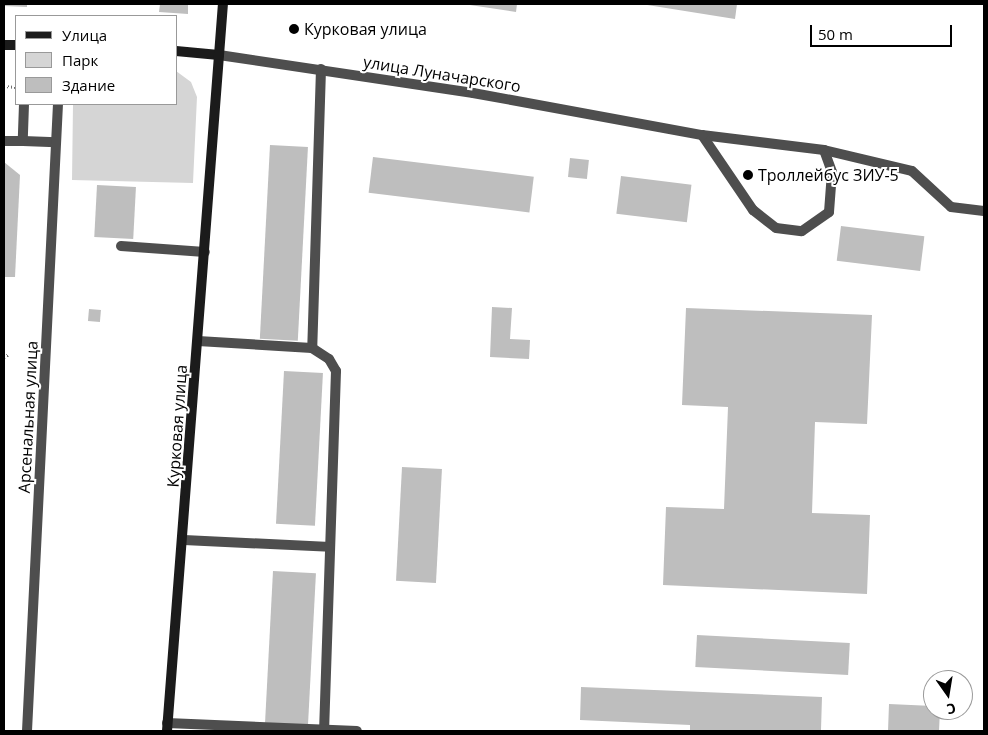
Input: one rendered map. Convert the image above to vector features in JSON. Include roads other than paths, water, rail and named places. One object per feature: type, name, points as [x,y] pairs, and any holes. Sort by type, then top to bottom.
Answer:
[{"type":"street","name":"Курковая улица","points":[[167,727],[184,540],[223,4]]},
{"type":"street","name":"улица Луначарского","points":[[178,51],[219,55],[321,70],[702,135],[824,150],[912,171],[951,208],[984,211]]},
{"type":"street","points":[[312,348],[321,70]]},
{"type":"street","points":[[23,141],[24,105]]},
{"type":"street","name":"Арсенальная улица","points":[[27,731],[58,105]]},
{"type":"street","points":[[702,135],[753,210],[776,228],[802,231],[829,212],[832,172],[824,150]]},
{"type":"street","points":[[4,141],[56,142]]},
{"type":"street","points":[[121,246],[205,252]]},
{"type":"street","points":[[198,341],[312,348],[329,359],[336,371],[324,730]]},
{"type":"street","points":[[184,540],[330,547]]},
{"type":"street","points":[[167,727],[357,731]]},
{"type":"place","name":"Курковая улица","points":[[294,29]]},
{"type":"place","name":"Троллейбус ЗИУ-5","points":[[748,175]]}]
